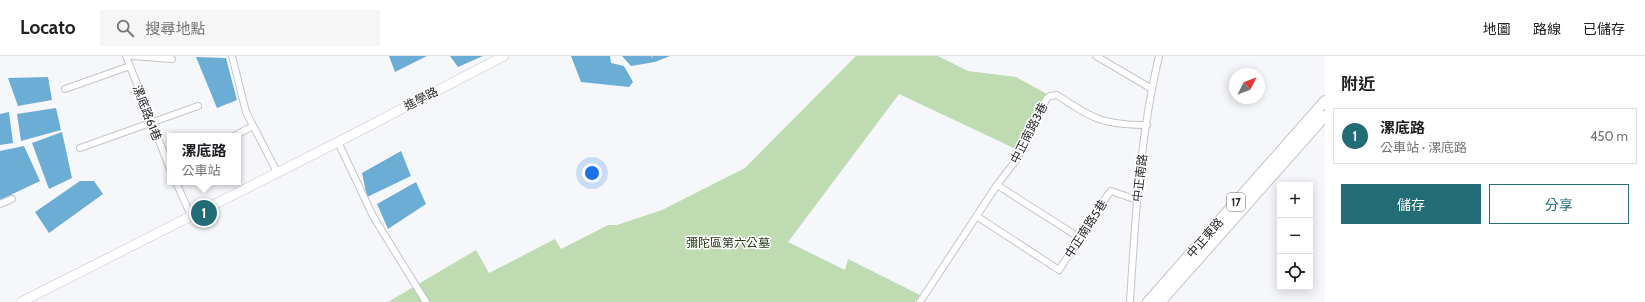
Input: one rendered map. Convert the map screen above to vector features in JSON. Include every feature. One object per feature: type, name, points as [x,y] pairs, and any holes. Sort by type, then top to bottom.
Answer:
[{"type":"main road","name":"中正東路","points":[[1148,302],[1325,101]]},
{"type":"main road","name":"中正東路","points":[[1160,302],[1325,116]]},
{"type":"street","name":"漯底路61巷","points":[[126,56],[150,122],[167,162]]},
{"type":"street","points":[[132,56],[172,59]]},
{"type":"street","points":[[232,56],[246,112],[277,172]]},
{"type":"street","name":"進學路","points":[[21,302],[338,142],[504,56]]},
{"type":"street","points":[[1096,56],[1152,89]]},
{"type":"street","name":"中正南路","points":[[1130,302],[1137,200],[1146,125],[1152,89],[1160,56]]},
{"type":"street","points":[[65,89],[130,66]]},
{"type":"street","name":"中正南路3巷","points":[[920,302],[957,244],[978,217],[998,185],[1017,159],[1047,98],[1057,95],[1096,120],[1109,123],[1146,125]]},
{"type":"street","points":[[80,148],[198,106]]},
{"type":"street","points":[[240,133],[253,126]]},
{"type":"street","points":[[338,142],[373,216],[426,302]]},
{"type":"street","points":[[177,185],[191,216]]},
{"type":"street","points":[[998,185],[1080,238]]},
{"type":"street","name":"中正南路5巷","points":[[978,217],[1059,270],[1111,191],[1137,200]]},
{"type":"street","points":[[0,204],[12,199]]},
{"type":"green space","name":"彌陀區第六公墓","points":[[856,56],[938,56],[968,71],[1016,77],[1047,94],[1018,150],[899,94],[788,242],[845,270],[848,259],[920,295],[915,302],[388,302],[476,250],[489,273],[555,239],[561,249],[608,225],[617,225],[662,210],[745,168]]},
{"type":"water","points":[[389,56],[427,56],[395,72]]},
{"type":"water","points":[[450,56],[483,56],[458,67]]},
{"type":"water","points":[[571,56],[610,56],[611,63],[624,66],[633,82],[629,87],[581,82]]},
{"type":"water","points":[[622,56],[651,56],[653,59],[652,56],[670,56],[655,62],[631,66]]},
{"type":"water","points":[[196,57],[226,58],[237,100],[217,108]]},
{"type":"water","points":[[48,77],[52,100],[18,106],[8,78]]},
{"type":"water","points":[[56,108],[61,130],[21,141],[17,114]]},
{"type":"water","points":[[9,112],[13,143],[0,145],[0,114]]},
{"type":"water","points":[[62,132],[72,178],[49,189],[32,143]]},
{"type":"water","points":[[24,146],[40,181],[0,200],[0,151]]},
{"type":"water","points":[[401,151],[411,176],[367,197],[362,173]]},
{"type":"water","points":[[80,181],[94,181],[103,194],[49,233],[35,212]]},
{"type":"water","points":[[416,182],[426,204],[388,229],[377,204]]},
{"type":"place","name":"漯底路","points":[[204,213]]}]
